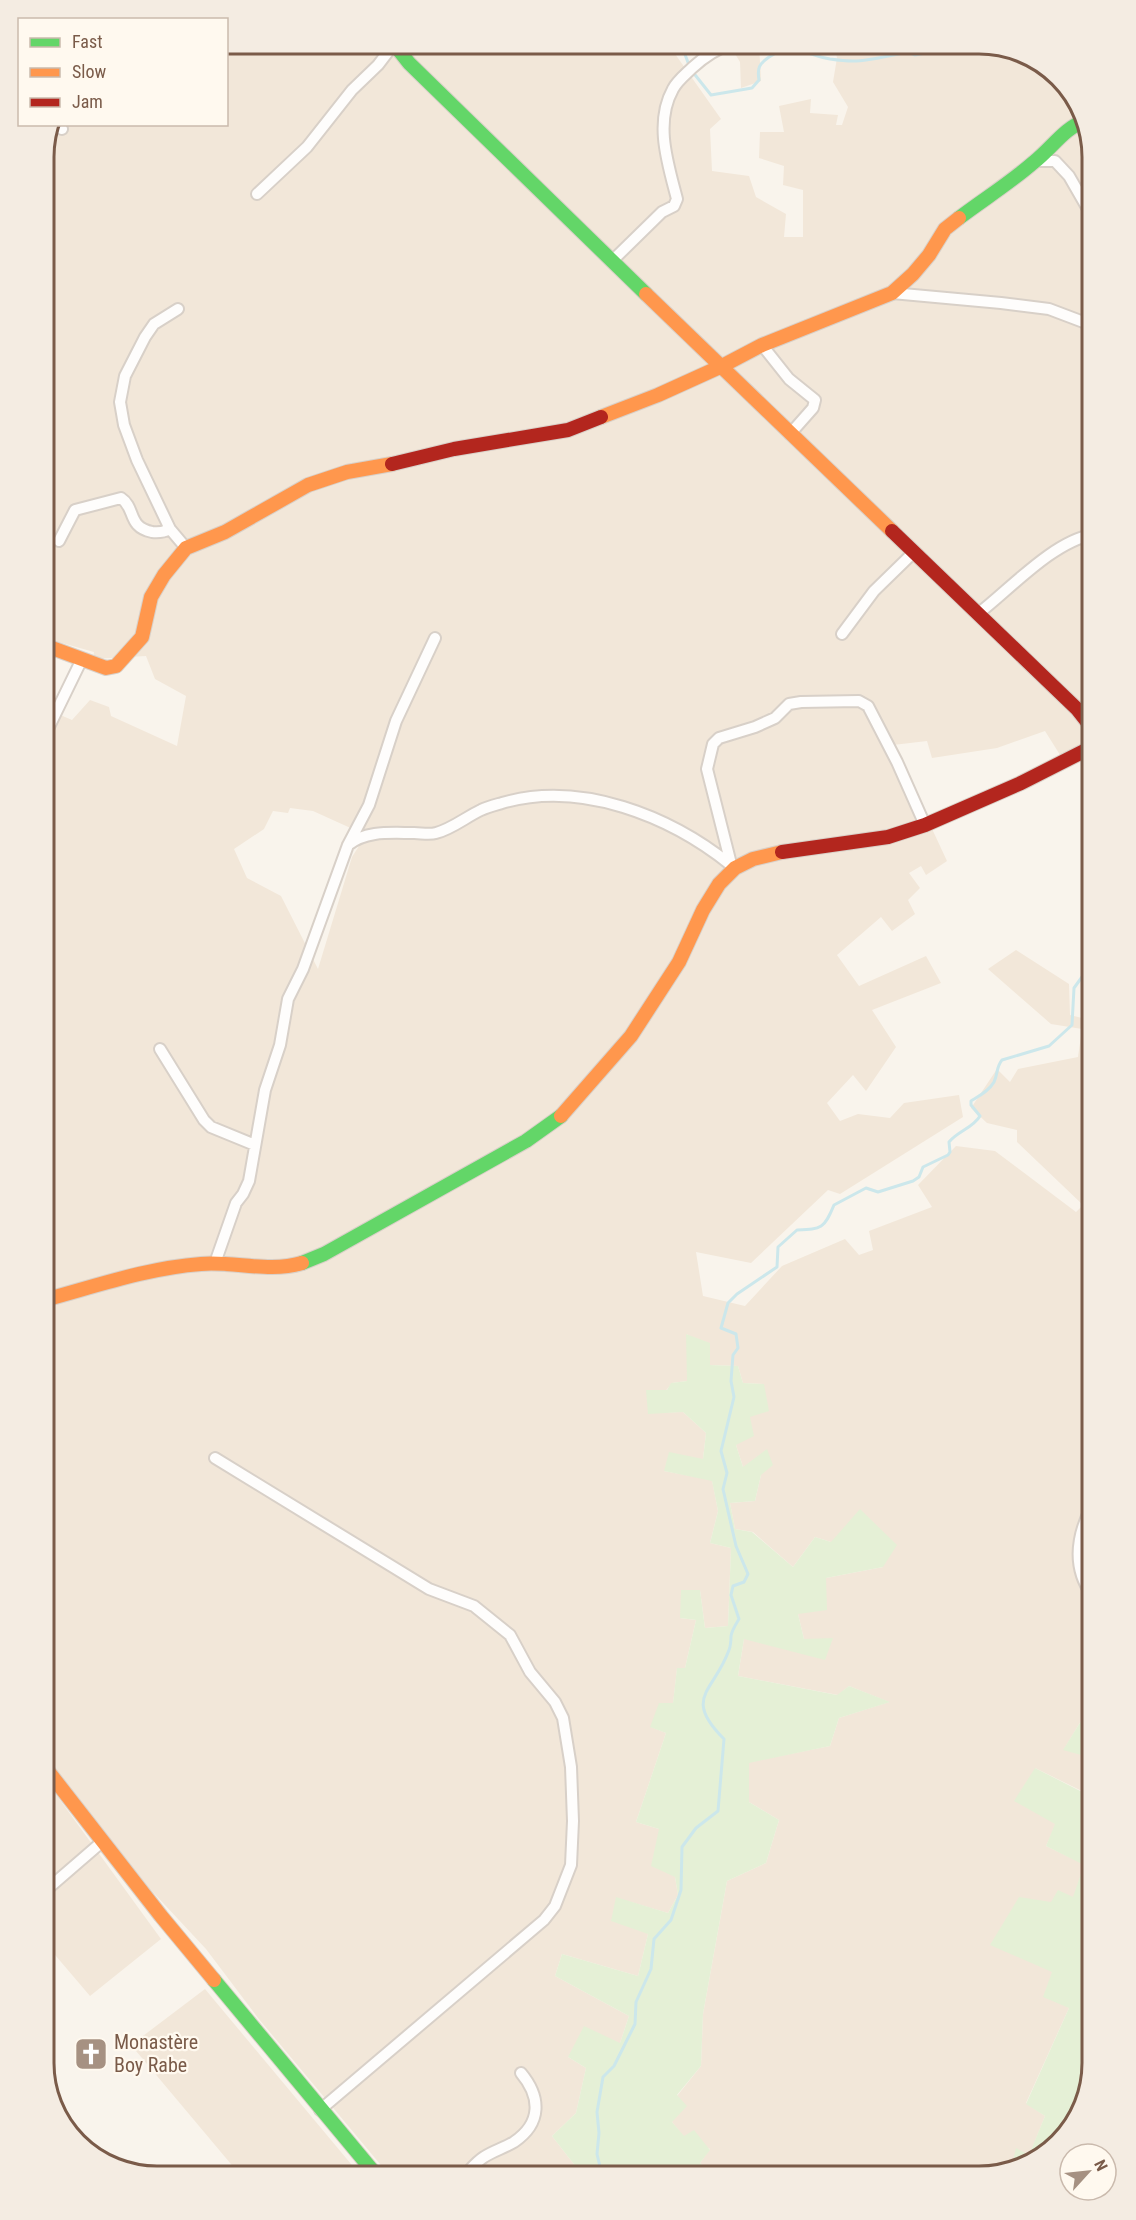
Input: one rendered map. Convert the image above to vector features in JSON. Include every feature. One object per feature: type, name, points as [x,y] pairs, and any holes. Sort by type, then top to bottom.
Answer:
[{"type":"street","points":[[257,194],[307,147],[351,90],[386,54]]},
{"type":"street","points":[[402,54],[790,434],[979,613],[1082,715]]},
{"type":"street","points":[[613,260],[662,212],[674,206],[677,199],[665,149],[666,110],[672,90],[709,54]]},
{"type":"street","points":[[54,649],[106,668],[116,666],[142,637],[151,597],[164,575],[186,548],[225,532],[308,484],[346,472],[411,460],[454,449],[524,440],[568,430],[658,395],[762,345],[892,293],[929,255],[945,230],[1036,161],[1076,124]]},
{"type":"street","points":[[1036,161],[1055,161],[1069,176],[1082,199]]},
{"type":"street","points":[[892,293],[1049,309],[1082,321]]},
{"type":"street","points":[[178,309],[154,324],[145,337],[125,376],[120,402],[124,425],[137,460],[170,529],[186,548]]},
{"type":"street","points":[[762,345],[789,379],[815,400],[813,408],[790,434]]},
{"type":"street","points":[[60,541],[75,510],[121,498],[125,501],[139,528],[161,533],[170,529]]},
{"type":"street","points":[[979,613],[1039,562],[1082,539]]},
{"type":"street","points":[[842,633],[874,591],[914,552]]},
{"type":"street","points":[[215,1263],[236,1203],[249,1181],[265,1090],[280,1045],[288,999],[303,969],[348,846],[369,805],[396,722],[435,638]]},
{"type":"street","points":[[54,716],[82,659]]},
{"type":"street","points":[[733,866],[707,769],[713,744],[719,738],[775,718],[789,704],[859,701],[868,706],[897,762],[925,825]]},
{"type":"street","points":[[54,1297],[128,1276],[182,1267],[215,1263],[269,1268],[309,1262],[526,1141],[555,1122],[570,1108],[631,1036],[679,962],[704,910],[733,866],[773,853],[888,837],[925,825],[1022,783],[1082,752]]},
{"type":"street","points":[[348,846],[355,839],[375,833],[434,834],[482,810],[506,802],[557,796],[587,798],[648,815],[705,844],[733,866]]},
{"type":"street","points":[[160,1049],[204,1120],[211,1127],[255,1145]]},
{"type":"street","points":[[214,1458],[429,1589],[474,1606],[510,1635],[530,1672],[555,1702],[563,1718],[571,1767],[573,1821],[571,1865],[555,1906],[544,1920],[320,2110]]},
{"type":"street","points":[[1082,1528],[1077,1550],[1082,1570]]},
{"type":"street","points":[[54,1779],[168,1926],[368,2166]]},
{"type":"street","points":[[54,1883],[103,1841]]},
{"type":"street","points":[[474,2166],[485,2156],[516,2140],[530,2126],[535,2110],[535,2095],[531,2085],[521,2073]]},
{"type":"shaded area","points":[[228,54],[394,54],[407,72],[1082,721],[1082,751],[1067,766],[1045,731],[997,748],[932,758],[927,741],[893,745],[947,861],[926,875],[921,866],[909,873],[920,888],[908,900],[915,914],[892,931],[881,917],[837,955],[859,986],[926,956],[941,983],[872,1010],[896,1047],[866,1091],[853,1075],[827,1103],[840,1121],[858,1114],[890,1118],[904,1103],[959,1095],[963,1117],[840,1194],[828,1190],[751,1263],[696,1252],[703,1296],[745,1306],[782,1266],[845,1239],[859,1255],[873,1250],[869,1231],[932,1207],[918,1185],[956,1146],[995,1151],[1076,1212],[1082,1206],[1082,1721],[1064,1749],[1082,1755],[1082,1791],[1035,1768],[1056,1824],[1046,1846],[1082,1863],[1082,1871],[1052,1972],[1069,2008],[1026,2103],[1045,2116],[1031,2152],[999,2164],[979,2166],[703,2166],[700,2163],[710,2149],[684,2137],[672,2122],[677,2096],[701,2066],[703,2014],[727,1881],[766,1863],[779,1820],[749,1802],[749,1762],[830,1746],[839,1718],[889,1702],[849,1686],[838,1695],[738,1676],[744,1639],[804,1639],[798,1614],[826,1578],[883,1567],[831,1542],[815,1537],[793,1567],[753,1532],[735,1529],[730,1503],[755,1501],[761,1475],[743,1467],[736,1445],[764,1384],[743,1383],[738,1366],[710,1365],[687,1334],[687,1381],[672,1383],[648,1413],[683,1412],[706,1433],[703,1459],[664,1471],[712,1480],[718,1511],[710,1543],[731,1548],[728,1626],[705,1628],[700,1590],[680,1618],[696,1620],[685,1668],[677,1669],[673,1704],[651,1727],[666,1733],[636,1822],[659,1829],[675,1877],[678,1895],[668,1913],[617,1898],[648,1934],[638,1976],[562,1954],[555,1976],[629,2016],[620,2043],[568,2057],[586,2068],[576,2113],[552,2136],[575,2166],[382,2166],[258,2018],[206,1949],[150,1889],[54,1767],[54,712],[72,720],[90,700],[109,707],[111,716],[177,746],[186,696],[155,679],[146,656],[93,659],[94,652],[54,641],[54,150],[59,126],[228,126]],"holes":[[[290,808],[313,811],[366,835],[352,857],[318,969],[281,896],[247,878],[234,849],[264,829],[273,811],[288,813]]]},
{"type":"shaded area","points":[[412,54],[675,54],[721,119],[710,129],[712,171],[749,176],[756,197],[786,214],[784,237],[803,237],[803,190],[783,185],[784,166],[759,158],[760,132],[784,132],[779,106],[811,99],[810,113],[838,115],[836,125],[842,125],[848,107],[833,82],[836,54],[986,54],[1012,59],[1036,71],[1047,80],[1068,105],[1074,117],[1080,137],[1082,157],[1082,705],[417,63]]},
{"type":"shaded area","points":[[735,54],[760,54],[761,81],[741,88],[740,62]]},
{"type":"shaded area","points":[[1016,950],[1069,984],[1070,1015],[1082,1018],[1082,1029],[1051,1024],[988,969]]},
{"type":"shaded area","points":[[1082,1029],[1082,1204],[1017,1142],[1017,1130],[987,1123],[971,1108],[997,1069],[1010,1082],[1018,1069],[1078,1057]]},
{"type":"shaded area","points":[[54,1792],[161,1939],[90,1996],[54,1954]]},
{"type":"shaded area","points":[[205,1989],[353,2166],[233,2166],[131,2045]]},
{"type":"green space","points":[[686,1334],[710,1343],[710,1365],[738,1366],[743,1383],[764,1384],[769,1411],[750,1417],[754,1436],[736,1445],[743,1467],[767,1449],[773,1465],[761,1475],[755,1501],[730,1503],[735,1529],[752,1532],[793,1567],[815,1537],[831,1542],[860,1509],[897,1545],[883,1567],[826,1578],[827,1610],[798,1614],[804,1639],[833,1638],[825,1660],[744,1639],[738,1676],[837,1695],[849,1686],[890,1702],[839,1718],[830,1746],[749,1763],[749,1802],[779,1820],[766,1863],[727,1881],[703,2014],[701,2066],[677,2095],[687,2106],[672,2122],[684,2136],[694,2130],[710,2150],[700,2163],[703,2166],[575,2166],[552,2136],[576,2113],[586,2068],[568,2057],[584,2026],[620,2043],[629,2016],[555,1976],[562,1954],[638,1976],[648,1934],[611,1921],[616,1897],[668,1913],[678,1895],[675,1877],[651,1866],[659,1829],[636,1822],[666,1733],[650,1727],[659,1703],[673,1703],[677,1668],[685,1668],[696,1620],[680,1618],[681,1590],[700,1590],[705,1628],[728,1626],[731,1548],[710,1543],[718,1511],[712,1481],[664,1471],[669,1452],[703,1459],[706,1433],[683,1412],[648,1414],[646,1390],[667,1390],[671,1383],[687,1381]]},
{"type":"green space","points":[[1081,1721],[1082,1721],[1082,1755],[1063,1750]]},
{"type":"green space","points":[[1035,1768],[1082,1792],[1082,1864],[1046,1846],[1055,1824],[1014,1801]]},
{"type":"green space","points":[[1082,1871],[1081,2077],[1074,2103],[1065,2120],[1047,2140],[1030,2152],[1045,2116],[1026,2104],[1069,2008],[1043,1997],[1052,1972],[990,1945],[1019,1897],[1051,1902],[1058,1890],[1073,1897]]},
{"type":"green space","points":[[1016,2148],[1027,2154],[1013,2160]]},
{"type":"waterway","points":[[685,54],[689,65]]},
{"type":"waterway","points":[[692,71],[711,95],[752,88],[759,80],[759,69],[763,62],[774,54]]},
{"type":"waterway","points":[[812,54],[830,59],[853,61],[898,54]]},
{"type":"waterway","points":[[913,54],[920,54]]},
{"type":"waterway","points":[[600,2166],[597,2154],[599,2133],[597,2112],[603,2077],[614,2066],[635,2024],[636,2002],[651,1969],[654,1939],[671,1920],[681,1890],[682,1847],[696,1828],[718,1811],[724,1739],[712,1725],[705,1713],[703,1703],[705,1694],[723,1664],[731,1644],[734,1627],[739,1619],[731,1595],[733,1586],[744,1582],[748,1574],[736,1546],[723,1489],[727,1473],[721,1451],[734,1397],[731,1381],[733,1355],[738,1348],[736,1334],[721,1328],[728,1303],[737,1294],[777,1267],[778,1247],[797,1230],[821,1226],[828,1219],[834,1205],[866,1188],[878,1192],[913,1181],[919,1177],[923,1167],[948,1155],[949,1142],[980,1116],[971,1105],[971,1101],[992,1085],[1002,1060],[1049,1046],[1072,1025],[1074,988],[1082,977]]},
{"type":"traffic: fast","points":[[402,54],[646,294]]},
{"type":"traffic: fast","points":[[959,218],[1025,170],[1076,125]]},
{"type":"traffic: fast","points":[[302,1263],[324,1254],[526,1141],[561,1116]]},
{"type":"traffic: fast","points":[[214,1980],[369,2166]]},
{"type":"traffic: slow","points":[[601,417],[658,395],[762,345],[892,293],[929,255],[945,229],[959,218]]},
{"type":"traffic: slow","points":[[646,294],[892,531]]},
{"type":"traffic: slow","points":[[54,649],[106,668],[116,666],[142,637],[151,597],[164,575],[186,548],[225,532],[308,485],[347,472],[392,464]]},
{"type":"traffic: slow","points":[[561,1116],[631,1036],[679,962],[703,910],[719,884],[735,868],[753,859],[782,852]]},
{"type":"traffic: slow","points":[[54,1297],[122,1278],[181,1266],[213,1264],[277,1267],[302,1263]]},
{"type":"traffic: slow","points":[[54,1779],[214,1980]]},
{"type":"traffic: jam","points":[[392,464],[454,449],[568,430],[601,417]]},
{"type":"traffic: jam","points":[[892,531],[1082,715]]},
{"type":"traffic: jam","points":[[782,852],[888,837],[925,825],[1021,783],[1082,752]]},
{"type":"place","name":"Monastère Boy Rabe","points":[[91,2054]]}]
